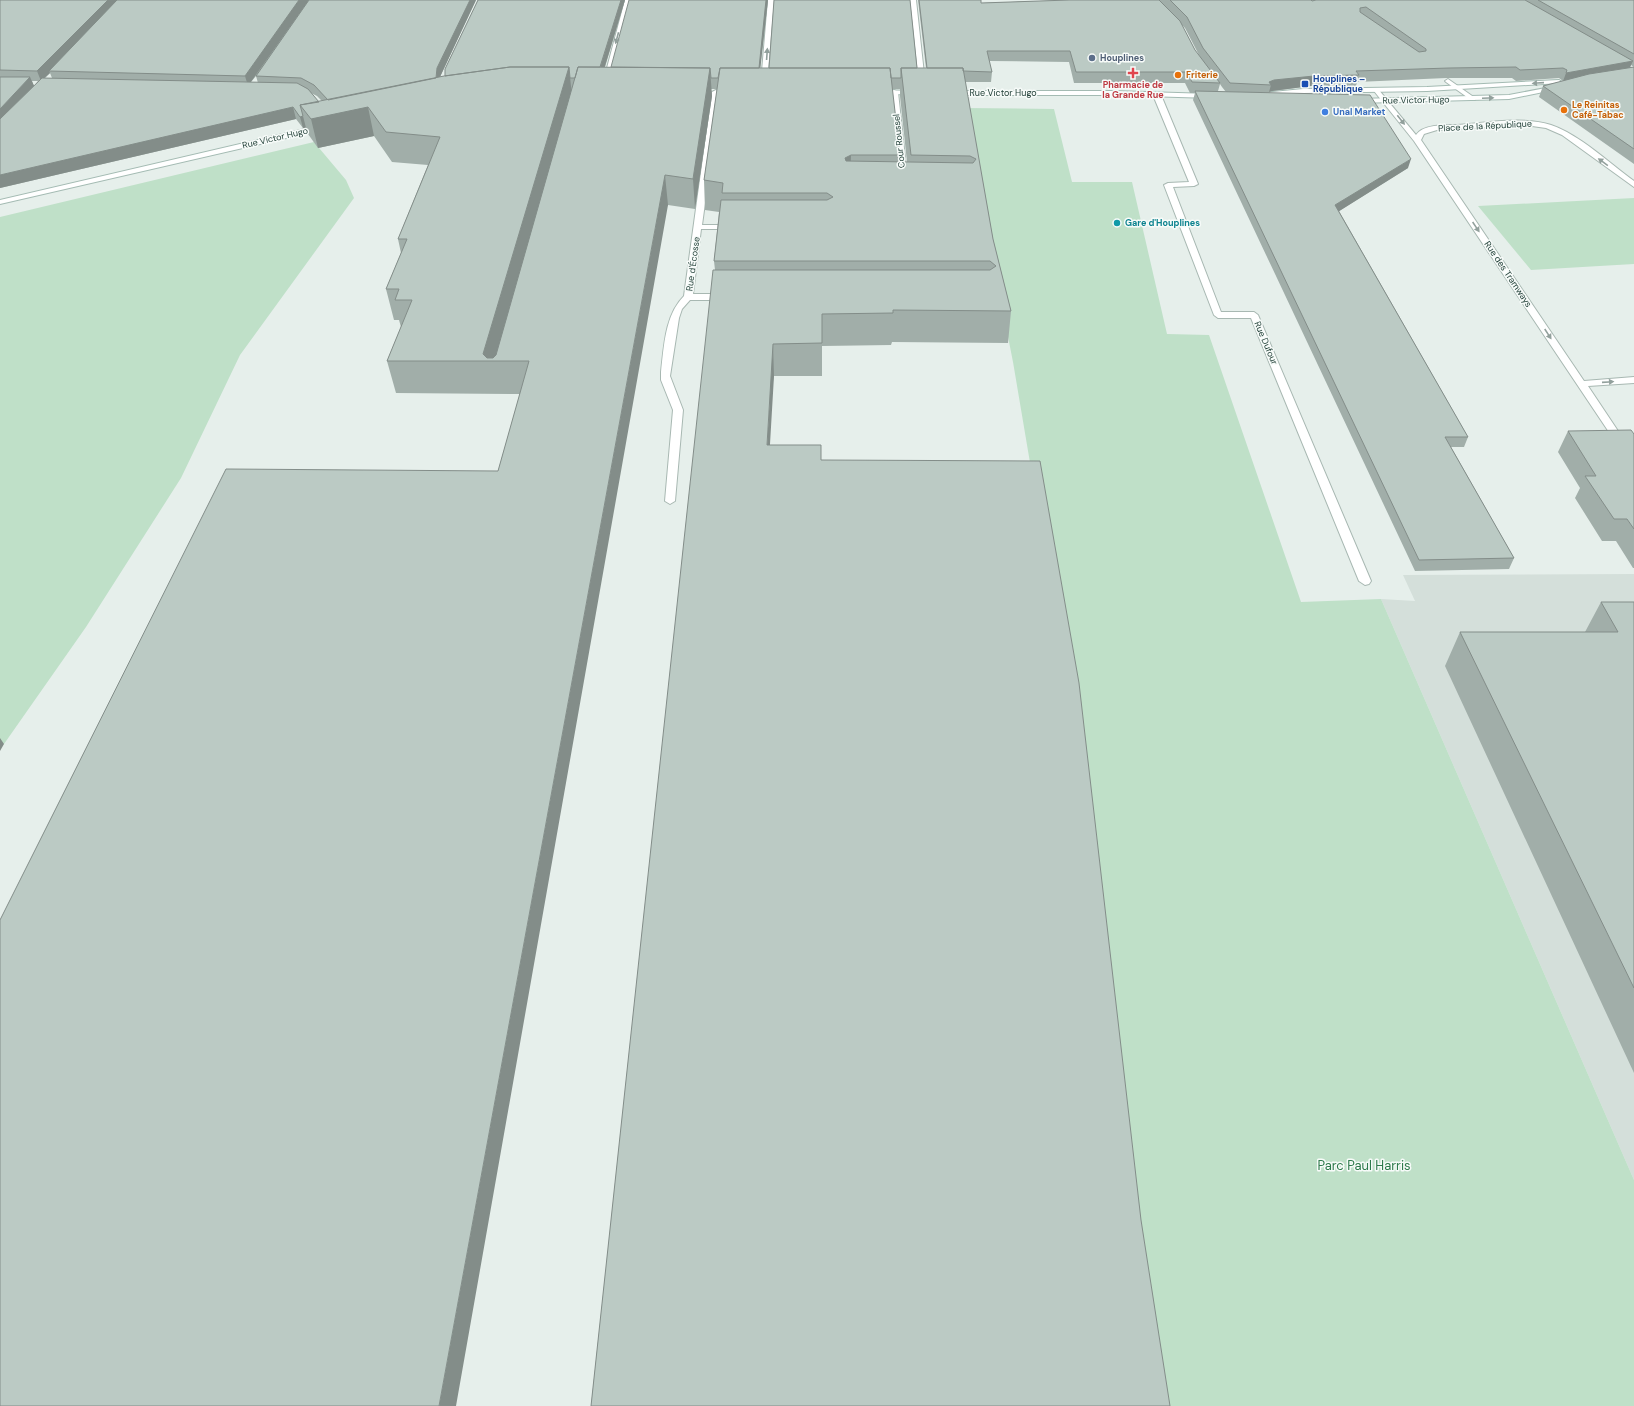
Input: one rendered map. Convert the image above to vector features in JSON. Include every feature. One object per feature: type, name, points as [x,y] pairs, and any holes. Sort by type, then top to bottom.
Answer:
[{"type":"street","points":[[603,92],[628,0]]},
{"type":"street","points":[[763,92],[771,0]]},
{"type":"street","points":[[871,92],[923,93],[913,0]]},
{"type":"street","points":[[1448,81],[1474,99]]},
{"type":"street","name":"Rue Victor Hugo","points":[[1294,100],[1255,97],[1303,91],[1567,84],[1529,95],[1474,99],[1353,101]]},
{"type":"street","name":"Rue des Tramways","points":[[1376,90],[1417,140],[1634,462]]},
{"type":"street","name":"Rue d'Écosse","points":[[670,501],[678,410],[676,400],[669,389],[665,375],[675,315],[688,297],[716,92]]},
{"type":"street","name":"Cour Roussel","points":[[894,92],[904,189]]},
{"type":"street","name":"Rue Victor Hugo","points":[[946,93],[1218,96]]},
{"type":"street","name":"Rue Dufour","points":[[1157,95],[1194,184],[1168,185],[1218,315],[1254,315],[1365,581]]},
{"type":"street","name":"Place de la République","points":[[1417,140],[1421,133],[1436,128],[1538,124],[1565,134],[1634,185]]},
{"type":"street","name":"Rue Victor Hugo","points":[[0,202],[330,125]]},
{"type":"street","points":[[698,227],[742,227]]},
{"type":"street","points":[[688,297],[735,297]]},
{"type":"street","points":[[1582,384],[1634,380]]},
{"type":"shaded area","points":[[1634,574],[1634,1180],[1381,599],[1415,601],[1403,575]]},
{"type":"green space","name":"Parc Paul Harris","points":[[963,108],[1054,109],[1072,182],[1132,182],[1167,334],[1209,335],[1301,602],[1381,599],[1634,1180],[1634,1406],[1154,1406],[1073,717],[1013,362]]},
{"type":"green space","points":[[314,142],[346,180],[354,198],[240,355],[181,478],[86,627],[4,744],[0,744],[0,217]]},
{"type":"green space","points":[[1634,198],[1634,264],[1531,270],[1478,206]]},
{"type":"building","points":[[0,0],[108,0],[37,71],[0,70]]},
{"type":"building","points":[[117,0],[299,0],[245,76],[49,71]]},
{"type":"building","points":[[309,0],[470,0],[437,68],[436,78],[328,100],[314,85],[301,78],[256,76]]},
{"type":"building","points":[[478,0],[621,0],[600,67],[578,67],[575,78],[570,78],[569,67],[510,67],[445,76],[445,69]]},
{"type":"building","points":[[629,0],[766,0],[759,68],[720,68],[718,78],[711,78],[710,68],[611,67]]},
{"type":"building","points":[[774,0],[910,0],[917,68],[901,68],[901,78],[891,78],[890,68],[769,68]]},
{"type":"building","points":[[919,0],[981,0],[981,3],[1069,0],[1159,0],[1180,21],[1195,50],[1220,83],[1192,82],[1187,72],[1076,72],[1070,51],[987,51],[992,72],[963,71],[963,68],[927,68]]},
{"type":"building","points":[[1170,0],[1525,0],[1633,61],[1566,73],[1567,70],[1563,68],[1520,70],[1516,67],[1449,68],[1356,71],[1359,75],[1314,76],[1274,80],[1269,82],[1271,85],[1230,83],[1203,48],[1187,17]],"holes":[[[1366,7],[1426,49],[1426,51],[1419,52],[1360,12],[1360,8]]]},
{"type":"building","points":[[1538,0],[1634,0],[1634,54]]},
{"type":"building","points":[[510,67],[569,67],[483,354],[487,358],[493,358],[496,355],[578,67],[710,68],[693,179],[665,175],[439,1406],[0,1406],[0,920],[226,469],[498,471],[529,361],[387,361],[412,300],[395,300],[399,289],[386,289],[407,239],[398,239],[440,137],[386,132],[368,107],[311,119],[300,105],[444,76]]},
{"type":"building","points":[[1634,67],[1634,149],[1543,86],[1589,74]]},
{"type":"building","points":[[720,68],[890,68],[900,155],[851,155],[845,158],[846,161],[973,163],[976,159],[970,156],[911,155],[901,68],[963,68],[993,239],[1011,311],[893,310],[893,313],[822,314],[822,343],[773,344],[767,445],[821,445],[821,460],[1040,461],[1079,683],[1141,1220],[1170,1406],[591,1406],[713,270],[990,270],[996,266],[990,261],[714,261],[721,200],[827,200],[833,197],[827,193],[722,193],[723,183],[704,180]]},
{"type":"building","points":[[0,77],[30,77],[0,109]]},
{"type":"building","points":[[42,78],[297,83],[308,89],[319,102],[300,105],[303,116],[300,117],[293,107],[0,175],[0,119]]},
{"type":"building","points":[[1195,91],[1370,95],[1411,159],[1335,205],[1468,437],[1445,437],[1514,558],[1419,560]]},
{"type":"building","points":[[1631,430],[1634,434],[1634,529],[1627,519],[1614,519],[1585,476],[1596,476],[1568,431]]},
{"type":"building","points":[[1601,602],[1634,602],[1634,988],[1460,632],[1618,632]]},
{"type":"place","name":"Houplines","points":[[1092,58]]},
{"type":"place","name":"Pharmacie de la Grande Rue","points":[[1133,73]]},
{"type":"place","name":"Friterie","points":[[1178,75]]},
{"type":"place","name":"Houplines – République","points":[[1305,84]]},
{"type":"place","name":"Le Reinitas Café-Tabac","points":[[1564,110]]},
{"type":"place","name":"Unal Market","points":[[1325,112]]},
{"type":"place","name":"Gare d'Houplines","points":[[1117,223]]}]
